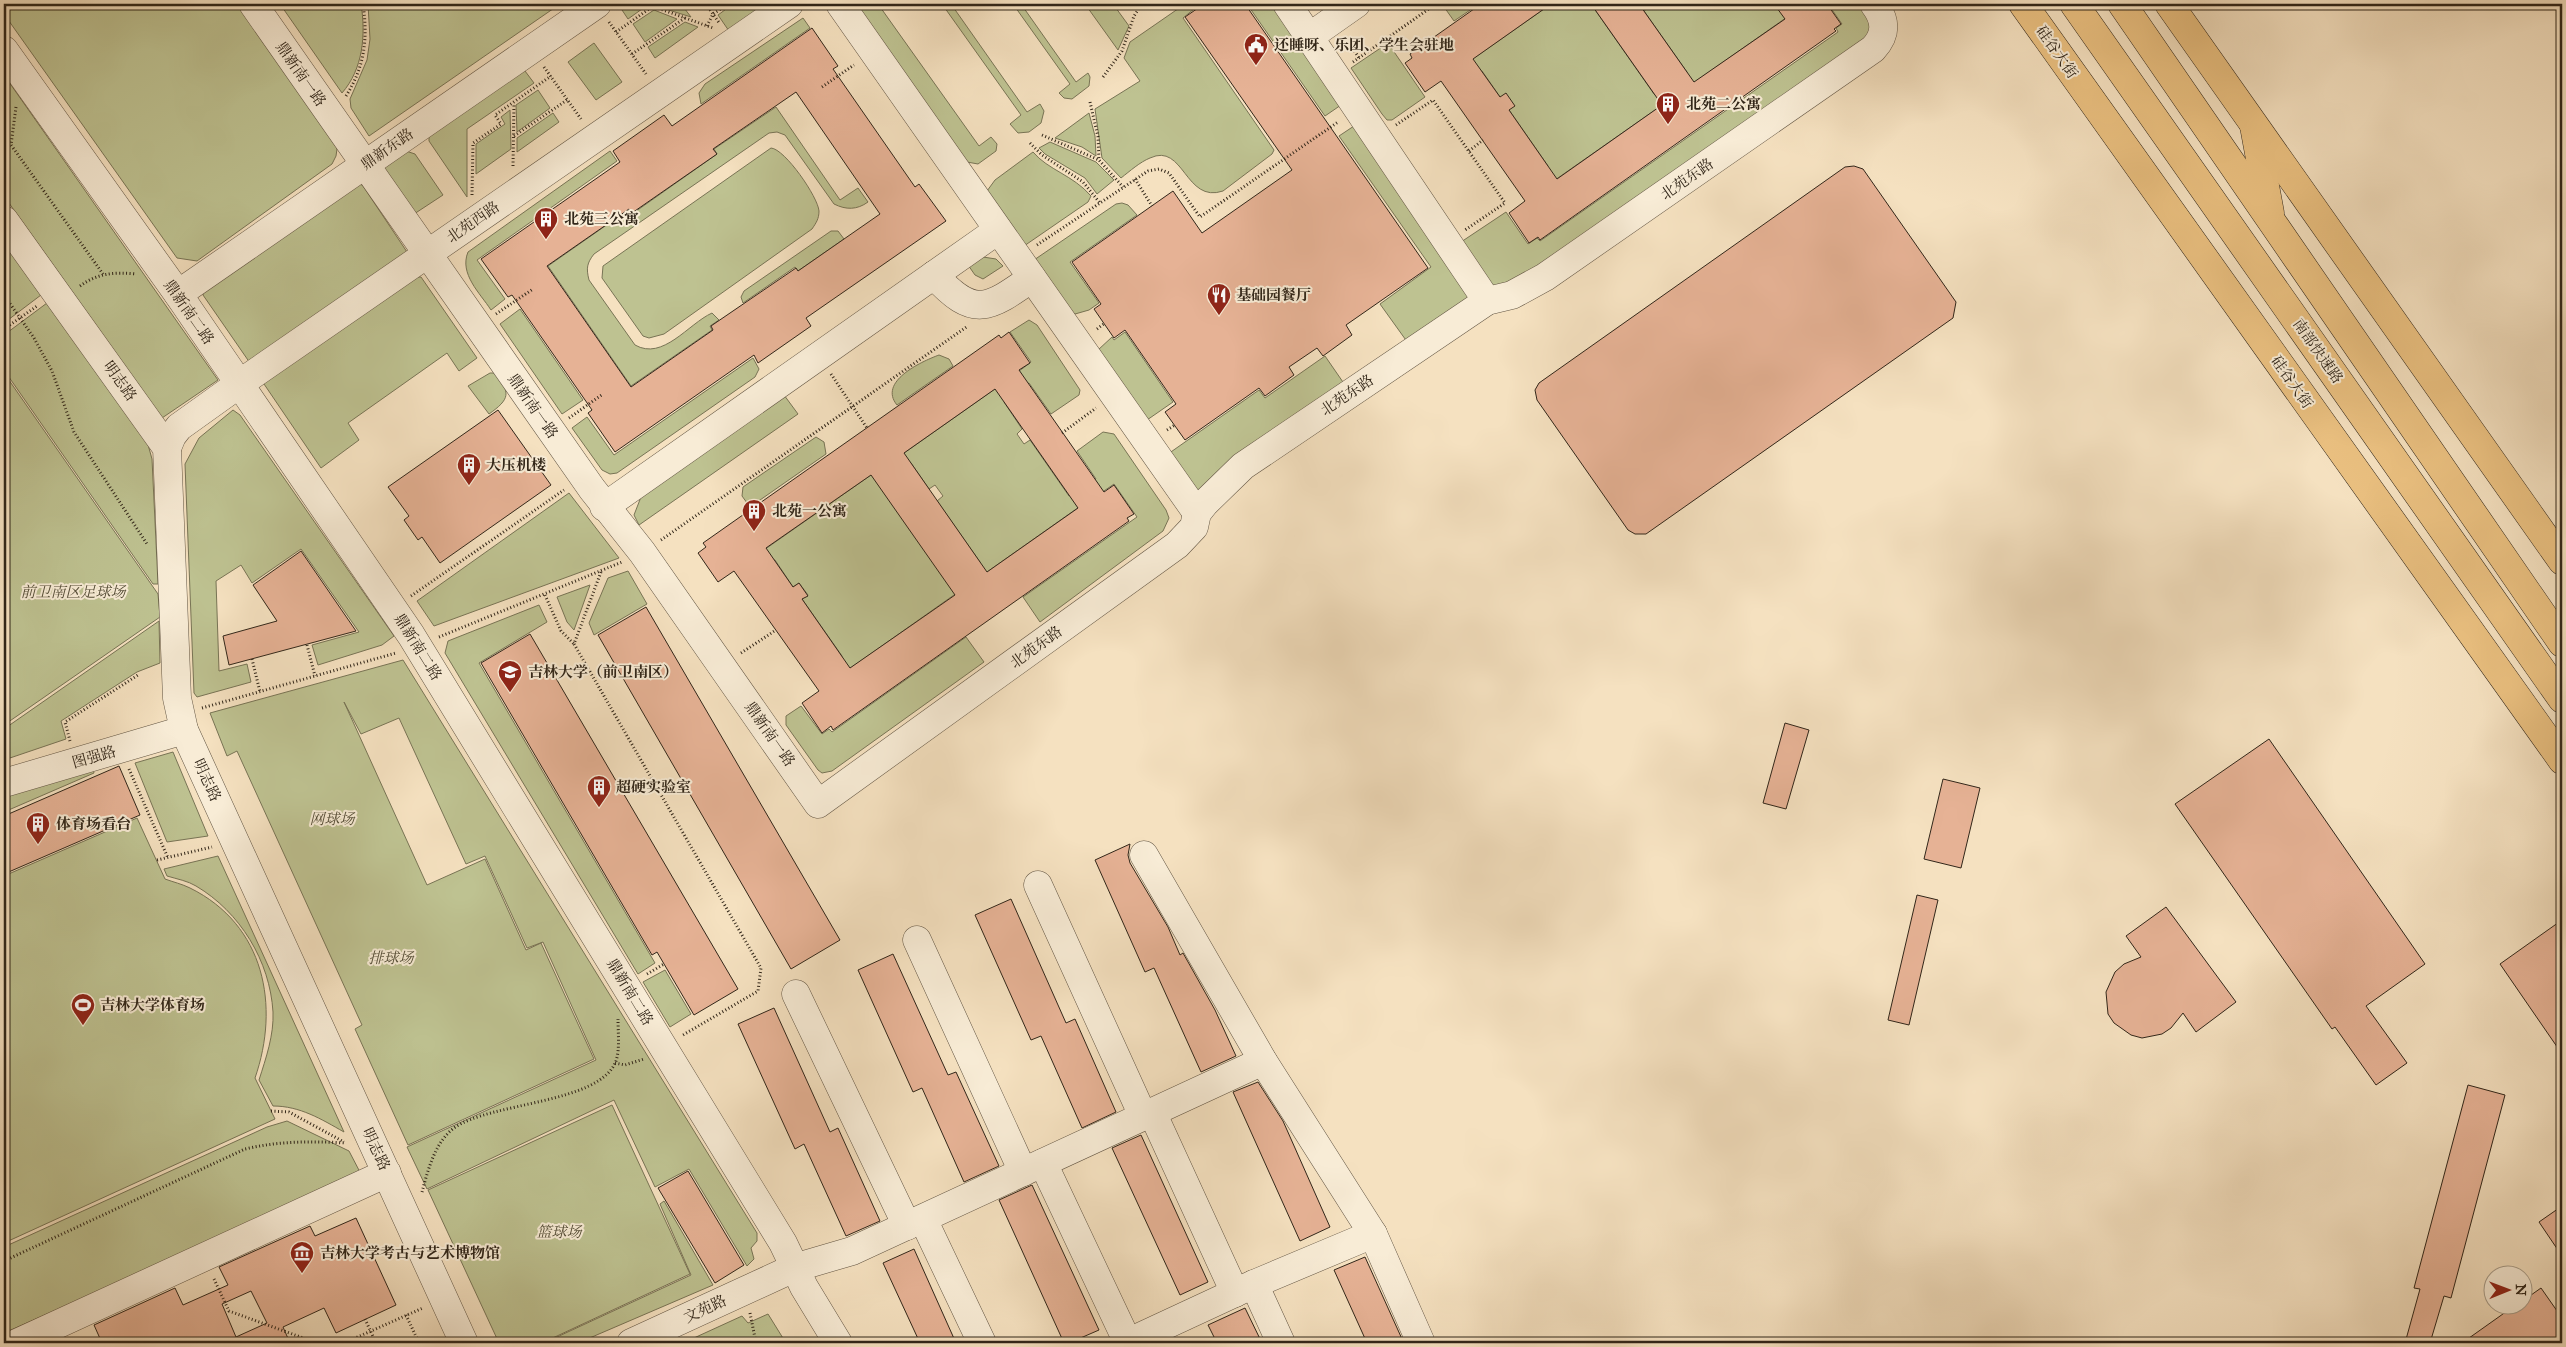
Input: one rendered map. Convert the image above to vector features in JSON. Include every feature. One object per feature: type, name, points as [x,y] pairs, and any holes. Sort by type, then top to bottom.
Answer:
[{"type":"main road","name":"硅谷大街","points":[[2023,4],[2562,760]]},
{"type":"main road","name":"南部快速路","points":[[2074,4],[2562,699]]},
{"type":"main road","points":[[2122,4],[2562,643]]},
{"type":"main road","points":[[2169,4],[2562,561]]},
{"type":"main road","points":[[2254,126],[2271,222]]},
{"type":"street","name":"鼎新南一路","points":[[253,4],[604,507],[642,552],[818,804]]},
{"type":"street","name":"北苑西路","points":[[167,448],[172,436],[179,427],[239,384],[789,4]]},
{"type":"street","points":[[840,4],[1198,513]]},
{"type":"street","points":[[1287,4],[1487,300]]},
{"type":"street","points":[[1309,36],[1356,4]]},
{"type":"street","name":"北苑东路","points":[[818,804],[1177,545],[1194,527],[1198,513],[1243,466],[1487,300],[1512,295],[1545,277],[1873,49],[1883,34],[1884,24],[1877,8]]},
{"type":"street","name":"鼎新东路","points":[[178,294],[364,165],[601,10]]},
{"type":"street","name":"鼎新南二路","points":[[4,50],[178,294],[310,484],[418,646],[783,1243],[794,1268],[838,1343]]},
{"type":"street","name":"明志路","points":[[4,220],[167,448],[177,698],[190,720],[387,1174],[464,1343]]},
{"type":"street","points":[[604,507],[998,230]]},
{"type":"street","points":[[934,275],[960,299],[971,304],[981,305],[991,304],[1003,298],[1032,278]]},
{"type":"street","name":"图强路","points":[[4,783],[190,720]]},
{"type":"street","points":[[1144,855],[1263,1061],[1373,1234],[1422,1343]]},
{"type":"street","points":[[1038,885],[1147,1114],[1244,1289],[1281,1343]]},
{"type":"street","points":[[917,940],[1033,1168],[1128,1343],[1244,1289],[1373,1234]]},
{"type":"street","points":[[796,994],[915,1222],[982,1343]]},
{"type":"street","name":"文苑路","points":[[631,1343],[750,1298],[794,1268],[852,1251],[1263,1061]]},
{"type":"street","points":[[17,1343],[387,1174]]},
{"type":"path","points":[[341,103],[355,81],[365,52],[366,35],[363,4]]},
{"type":"path","points":[[706,4],[721,26]]},
{"type":"path","points":[[707,26],[713,14],[728,4]]},
{"type":"path","points":[[1102,77],[1122,51],[1134,16],[1142,4]]},
{"type":"path","points":[[1352,63],[1436,4]]},
{"type":"path","points":[[616,32],[654,5],[716,29]]},
{"type":"path","points":[[601,10],[647,76]]},
{"type":"path","points":[[632,55],[685,18]]},
{"type":"path","points":[[1345,36],[1359,58]]},
{"type":"path","points":[[822,87],[861,60]]},
{"type":"path","points":[[543,65],[582,121]]},
{"type":"path","points":[[472,198],[472,144],[501,124],[495,115],[551,76]]},
{"type":"path","points":[[514,136],[567,100]]},
{"type":"path","points":[[1395,126],[1433,100],[1505,204],[1458,234]]},
{"type":"path","points":[[17,102],[11,145],[104,274]]},
{"type":"path","points":[[514,102],[514,170]]},
{"type":"path","points":[[1090,102],[1098,137],[1099,160]]},
{"type":"path","points":[[1035,246],[1134,179],[1148,171],[1159,169],[1169,173],[1200,217],[1340,120]]},
{"type":"path","points":[[1042,135],[1099,160],[1123,187]]},
{"type":"path","points":[[1469,151],[1483,140]]},
{"type":"path","points":[[1030,143],[1042,155],[1083,182],[1100,202]]},
{"type":"path","points":[[4,144],[11,145]]},
{"type":"path","points":[[1134,179],[1152,206]]},
{"type":"path","points":[[4,329],[92,277],[104,274],[139,275]]},
{"type":"path","points":[[491,318],[533,290]]},
{"type":"path","points":[[4,295],[52,371],[74,432],[149,548]]},
{"type":"path","points":[[655,544],[974,322]]},
{"type":"path","points":[[826,366],[867,428]]},
{"type":"path","points":[[563,422],[604,394]]},
{"type":"path","points":[[1062,433],[1100,404]]},
{"type":"path","points":[[407,598],[569,487]]},
{"type":"path","points":[[432,640],[630,559]]},
{"type":"path","points":[[574,644],[601,572]]},
{"type":"path","points":[[545,595],[561,632],[574,644],[761,968],[758,991],[674,1040]]},
{"type":"path","points":[[734,658],[776,630]]},
{"type":"path","points":[[307,645],[315,676]]},
{"type":"path","points":[[190,720],[260,692],[401,652]]},
{"type":"path","points":[[252,659],[260,692]]},
{"type":"path","points":[[70,741],[65,722],[138,675]]},
{"type":"path","points":[[125,759],[168,858]]},
{"type":"path","points":[[157,860],[220,845]]},
{"type":"path","points":[[644,976],[664,964]]},
{"type":"path","points":[[420,1200],[434,1157],[442,1140],[454,1128],[474,1118],[500,1109],[547,1102],[576,1092],[602,1077],[616,1063],[618,1017]]},
{"type":"path","points":[[616,1063],[633,1063],[652,1056]]},
{"type":"path","points":[[271,1111],[289,1112],[353,1147]]},
{"type":"path","points":[[4,1261],[245,1149],[271,1143],[309,1141],[346,1143]]},
{"type":"path","points":[[210,1272],[229,1311],[317,1343]]},
{"type":"path","points":[[750,1298],[756,1343]]},
{"type":"path","points":[[344,1343],[428,1306]]},
{"type":"path","points":[[406,1315],[419,1343]]},
{"type":"path","points":[[365,1319],[376,1343]]},
{"type":"green space","points":[[4,4],[240,4],[338,142],[336,156],[332,164],[197,261],[177,258],[4,14]]},
{"type":"green space","points":[[280,4],[361,4],[363,39],[359,62],[349,84],[342,93]]},
{"type":"green space","points":[[368,4],[560,4],[369,136],[351,108],[350,99],[367,60],[370,39]]},
{"type":"green space","points":[[618,4],[649,4],[628,19]]},
{"type":"green space","points":[[663,4],[681,4],[691,17],[659,7]]},
{"type":"green space","points":[[733,4],[768,4],[729,31],[718,15]]},
{"type":"green space","points":[[855,4],[878,4],[979,146],[991,137],[997,144],[996,151],[978,164],[967,162]]},
{"type":"green space","points":[[942,4],[951,4],[1027,112],[1040,104],[1044,111],[1041,123],[1029,132],[1018,133],[1010,124],[1021,115]]},
{"type":"green space","points":[[1013,4],[1021,4],[1076,82],[1088,73],[1090,77],[1089,86],[1072,99],[1064,98],[1059,93],[1070,84]]},
{"type":"green space","points":[[1085,4],[1113,4],[1129,26],[1118,50]]},
{"type":"green space","points":[[1185,4],[1200,4],[1183,18],[1274,150],[1272,154],[1223,191],[1210,193],[1200,189],[1170,158],[1161,155],[1146,160],[1121,178],[1102,158],[1095,109],[1140,81],[1124,58],[1130,42]]},
{"type":"green space","points":[[1247,4],[1271,4],[1341,105],[1325,116]]},
{"type":"green space","points":[[1442,4],[1479,4],[1454,21]]},
{"type":"green space","points":[[1551,4],[1591,4],[1654,94],[1668,101],[1545,187],[1536,175],[1548,166],[1482,71],[1461,67]]},
{"type":"green space","points":[[1648,4],[1774,4],[1777,7],[1781,4],[1792,4],[1797,10],[1688,87],[1687,72],[1644,11],[1650,7]]},
{"type":"green space","points":[[1828,4],[1863,4],[1872,21],[1868,37],[1540,268],[1495,291],[1461,242],[1506,212],[1528,244],[1537,238],[1540,241],[1838,32],[1836,28],[1842,24]]},
{"type":"green space","points":[[654,10],[677,19],[645,42],[633,24]]},
{"type":"green space","points":[[803,18],[810,28],[701,104],[699,93],[705,84]]},
{"type":"green space","points":[[685,22],[698,27],[655,58],[648,47]]},
{"type":"green space","points":[[594,43],[622,82],[596,100],[568,62]]},
{"type":"green space","points":[[1388,43],[1425,97],[1392,120],[1387,120],[1382,114],[1351,68]]},
{"type":"green space","points":[[522,67],[534,83],[467,129],[467,197],[429,141],[429,134]]},
{"type":"green space","points":[[4,75],[218,380],[162,418],[4,196]]},
{"type":"green space","points":[[538,90],[550,108],[517,132],[516,105]]},
{"type":"green space","points":[[776,107],[840,200],[858,188],[868,202],[860,207],[851,208],[834,204],[785,135],[777,132],[769,133],[594,254],[588,266],[589,280],[635,345],[645,349],[665,345],[712,313],[719,320],[710,326],[712,330],[631,386],[548,266],[628,210],[632,214],[717,154],[714,149]]},
{"type":"green space","points":[[510,110],[511,149],[476,174],[476,144],[505,124],[501,117]]},
{"type":"green space","points":[[553,113],[559,122],[517,152],[517,138]]},
{"type":"green space","points":[[1089,113],[1095,136],[1096,156],[1082,147],[1055,138]]},
{"type":"green space","points":[[1354,126],[1468,296],[1468,299],[1408,343],[1380,304],[1431,267],[1339,136]]},
{"type":"green space","points":[[1050,142],[1096,162],[1114,180],[1097,194],[1085,178],[1045,154],[1039,148]]},
{"type":"green space","points":[[771,148],[784,156],[800,175],[813,195],[819,211],[818,219],[812,229],[664,334],[649,338],[643,336],[602,278],[603,266]]},
{"type":"green space","points":[[403,150],[415,154],[443,195],[411,216],[383,166]]},
{"type":"green space","points":[[610,151],[617,161],[477,260],[505,299],[491,310],[468,276],[466,260],[468,252]]},
{"type":"green space","points":[[1033,152],[1046,164],[1076,183],[1091,196],[1088,202],[1024,246],[987,191],[995,180]]},
{"type":"green space","points":[[359,183],[363,186],[407,252],[250,363],[203,295],[204,291]]},
{"type":"green space","points":[[1116,204],[1128,205],[1137,215],[1070,262],[1099,303],[1089,310],[1075,314],[1068,309],[1034,260]]},
{"type":"green space","points":[[831,231],[838,231],[844,239],[798,271],[795,267],[743,303],[741,297],[744,291]]},
{"type":"green space","points":[[4,243],[41,295],[4,323]]},
{"type":"green space","points":[[983,257],[996,259],[1003,266],[983,279],[975,275],[968,265]]},
{"type":"green space","points":[[416,277],[421,277],[477,358],[459,371],[447,353],[348,423],[359,440],[321,468],[264,384],[267,377]]},
{"type":"green space","points":[[47,303],[145,434],[152,459],[158,584],[153,584],[4,370],[4,335]]},
{"type":"green space","points":[[520,309],[583,400],[562,414],[500,324]]},
{"type":"green space","points":[[1029,320],[1037,325],[1080,390],[1079,395],[1051,414],[1029,383],[1022,387],[1014,375],[1031,362],[1010,332]]},
{"type":"green space","points":[[1125,332],[1173,402],[1147,420],[1098,350],[1112,337],[1114,340]]},
{"type":"green space","points":[[939,355],[949,359],[953,366],[897,405],[893,397],[893,388],[897,381],[912,368]]},
{"type":"green space","points":[[1325,356],[1345,385],[1198,495],[1168,454],[1259,390],[1265,398]]},
{"type":"green space","points":[[753,358],[759,369],[755,377],[617,473],[610,474],[602,470],[572,428],[587,417],[614,455]]},
{"type":"green space","name":"前卫南区足球场","points":[[4,373],[158,594],[160,617],[4,725]]},
{"type":"green space","points":[[490,373],[495,373],[504,386],[506,395],[501,404],[489,414],[468,386]]},
{"type":"green space","points":[[1006,381],[1015,394],[1004,402],[1022,429],[1017,434],[1024,444],[1030,440],[1069,496],[1081,488],[1089,500],[980,577],[980,562],[937,501],[943,496],[935,485],[929,489],[911,463],[897,458]]},
{"type":"green space","points":[[784,395],[798,414],[639,525],[634,515],[641,497]]},
{"type":"green space","points":[[233,410],[240,415],[394,636],[382,645],[318,665],[312,645],[359,632],[301,549],[252,583],[241,565],[216,581],[219,671],[247,664],[251,682],[197,697],[194,693],[185,464],[199,438]]},
{"type":"green space","points":[[1103,432],[1114,434],[1166,510],[1169,518],[1163,531],[1040,622],[1023,597],[1137,517],[1114,484],[1098,495],[1091,483],[1096,479],[1077,451]]},
{"type":"green space","points":[[816,437],[824,442],[826,454],[750,507],[742,496],[743,487]]},
{"type":"green space","points":[[878,470],[961,590],[838,677],[842,656],[802,599],[808,595],[799,583],[793,587],[775,560],[754,557]]},
{"type":"green space","points":[[569,493],[619,558],[434,626],[417,601]]},
{"type":"green space","points":[[628,571],[647,604],[594,635],[589,623],[608,578]]},
{"type":"green space","points":[[590,585],[574,630],[567,622],[557,597]]},
{"type":"green space","points":[[539,605],[547,622],[479,663],[655,963],[638,974],[445,653],[448,641]]},
{"type":"green space","points":[[159,621],[160,663],[137,672],[61,721],[66,739],[4,760],[4,729]]},
{"type":"green space","points":[[966,637],[984,662],[832,771],[822,773],[818,770],[786,725],[786,716],[801,706],[822,734],[829,729],[832,732]]},
{"type":"green space","points":[[403,660],[757,1233],[757,1241],[751,1248],[754,1259],[747,1266],[689,1169],[655,1187],[614,1100],[427,1189],[407,1147],[596,1060],[543,942],[527,948],[485,856],[466,864],[399,718],[361,734],[344,702],[427,885],[485,859],[526,950],[541,943],[594,1059],[408,1145],[355,1029],[362,1025],[237,751],[227,756],[210,713]]},
{"type":"green space","points":[[173,752],[208,836],[167,842],[135,763]]},
{"type":"green space","points":[[92,766],[94,773],[4,812],[4,794]]},
{"type":"green space","points":[[137,818],[165,879],[190,888],[215,904],[235,923],[250,945],[260,970],[265,996],[266,1023],[262,1051],[255,1078],[275,1119],[4,1243],[4,876]]},
{"type":"green space","points":[[218,856],[344,1132],[319,1118],[301,1111],[273,1106],[259,1080],[271,1038],[273,1012],[271,993],[259,957],[239,924],[226,909],[196,886],[167,876],[164,869]]},
{"type":"green space","points":[[665,970],[691,1014],[670,1027],[643,982]]},
{"type":"green space","name":"篮球场","points":[[612,1105],[690,1274],[542,1343],[499,1343],[428,1190]]},
{"type":"green space","points":[[287,1121],[349,1151],[362,1176],[4,1333],[4,1247],[267,1127]]},
{"type":"green space","points":[[664,1201],[713,1285],[578,1343],[544,1343],[691,1275],[660,1204]]},
{"type":"green space","points":[[768,1314],[786,1343],[683,1343],[742,1316],[748,1323]]},
{"type":"building","points":[[1204,4],[1245,4],[1428,268],[1346,325],[1352,335],[1323,356],[1317,348],[1289,367],[1294,375],[1265,396],[1259,388],[1185,440],[1165,412],[1176,404],[1125,330],[1114,338],[1094,309],[1101,304],[1072,262],[1173,191],[1202,233],[1292,170],[1185,17]]},
{"type":"building","name":"北苑二公寓","points":[[1481,4],[1551,4],[1473,59],[1500,97],[1506,93],[1515,106],[1509,110],[1557,179],[1662,105],[1591,4],[1639,4],[1694,82],[1785,19],[1774,4],[1827,4],[1841,24],[1834,29],[1836,31],[1540,240],[1538,237],[1529,243],[1509,213],[1525,201],[1441,81],[1425,92],[1405,63],[1412,58],[1410,54]]},
{"type":"building","name":"北苑三公寓","points":[[812,28],[838,66],[833,69],[915,187],[919,184],[946,221],[806,318],[811,326],[758,363],[754,355],[615,452],[588,413],[592,410],[512,295],[508,297],[481,259],[620,162],[613,151],[664,115],[672,126]],"holes":[[[796,92],[880,214],[798,271],[796,268],[711,326],[713,330],[631,387],[547,266],[629,209],[632,213],[717,154],[713,149]]]},
{"type":"building","points":[[1854,166],[1863,169],[1956,302],[1953,318],[1646,534],[1635,534],[1628,530],[1537,400],[1535,390],[1539,383],[1845,167]]},
{"type":"building","name":"北苑一公寓","points":[[1009,332],[1030,363],[1019,370],[1104,492],[1114,485],[1134,514],[1127,518],[1129,521],[833,730],[831,726],[822,733],[802,703],[819,691],[734,571],[718,582],[698,553],[706,547],[703,543],[999,335],[1001,338]],"holes":[[[995,389],[1078,508],[987,572],[904,453]],[[871,475],[955,595],[850,668],[802,599],[808,596],[799,583],[793,587],[766,548]]]},
{"type":"building","name":"大压机楼","points":[[498,410],[551,485],[440,563],[422,537],[418,540],[404,520],[409,516],[388,487]]},
{"type":"building","points":[[301,551],[356,631],[229,665],[223,636],[277,621],[253,585]]},
{"type":"building","points":[[646,607],[840,940],[791,969],[598,635]]},
{"type":"building","name":"超硬实验室","points":[[530,634],[738,989],[694,1015],[657,952],[652,955],[481,663]]},
{"type":"building","points":[[1785,723],[1809,730],[1786,809],[1763,803]]},
{"type":"building","points":[[2269,739],[2425,964],[2366,1006],[2407,1063],[2376,1085],[2335,1027],[2332,1029],[2175,804]]},
{"type":"building","name":"体育场看台","points":[[119,766],[140,815],[4,874],[4,816]]},
{"type":"building","points":[[1943,779],[1980,788],[1961,868],[1924,859]]},
{"type":"building","points":[[1130,844],[1128,855],[1130,863],[1168,927],[1180,955],[1183,953],[1215,1010],[1236,1056],[1201,1072],[1154,968],[1145,972],[1095,860]]},
{"type":"building","points":[[1917,895],[1938,900],[1909,1025],[1888,1020]]},
{"type":"building","points":[[1011,899],[1066,1023],[1075,1019],[1116,1112],[1082,1128],[1041,1036],[1031,1040],[975,915]]},
{"type":"building","points":[[2166,907],[2236,1002],[2196,1032],[2183,1013],[2171,1028],[2162,1034],[2142,1038],[2131,1035],[2114,1023],[2108,1014],[2106,992],[2115,972],[2124,964],[2141,957],[2126,936]]},
{"type":"building","points":[[2562,920],[2562,1054],[2500,964]]},
{"type":"building","points":[[893,954],[948,1075],[956,1072],[999,1166],[964,1182],[922,1088],[913,1092],[858,970]]},
{"type":"building","points":[[774,1008],[830,1132],[838,1128],[880,1221],[846,1236],[804,1144],[795,1149],[738,1024]]},
{"type":"building","points":[[1258,1082],[1283,1121],[1330,1227],[1300,1241],[1233,1092]]},
{"type":"building","points":[[2468,1085],[2505,1095],[2451,1298],[2444,1296],[2430,1343],[2405,1343],[2420,1289],[2414,1288]]},
{"type":"building","points":[[1141,1135],[1208,1282],[1180,1295],[1112,1148]]},
{"type":"building","points":[[688,1171],[744,1265],[715,1283],[658,1188]]},
{"type":"building","points":[[1032,1185],[1099,1330],[1069,1343],[1064,1343],[999,1200]]},
{"type":"building","points":[[2562,1206],[2562,1256],[2539,1222]]},
{"type":"building","name":"吉林大学考古与艺术博物馆","points":[[356,1218],[396,1305],[336,1333],[324,1308],[283,1327],[290,1343],[102,1343],[94,1325],[175,1288],[183,1305],[228,1285],[219,1267],[310,1226],[315,1236]],"holes":[[[251,1291],[267,1323],[236,1337],[222,1304]]]},
{"type":"building","points":[[914,1249],[956,1343],[920,1343],[883,1263]]},
{"type":"building","points":[[1365,1257],[1404,1343],[1367,1343],[1334,1270]]},
{"type":"building","points":[[2541,1288],[2562,1318],[2562,1336],[2553,1343],[2462,1343],[2503,1314],[2534,1314],[2534,1293]]},
{"type":"building","points":[[1245,1308],[1262,1343],[1217,1343],[1208,1325]]},
{"type":"place","name":"还睡呀、乐团、学生会驻地","points":[[1256,66]]},
{"type":"place","name":"北苑二公寓","points":[[1668,125]]},
{"type":"place","name":"北苑三公寓","points":[[546,240]]},
{"type":"place","name":"基础园餐厅","points":[[1219,316]]},
{"type":"place","name":"大压机楼","points":[[469,486]]},
{"type":"place","name":"北苑一公寓","points":[[754,532]]},
{"type":"place","name":"吉林大学（前卫南区）","points":[[510,693]]},
{"type":"place","name":"超硬实验室","points":[[599,808]]},
{"type":"place","name":"体育场看台","points":[[38,845]]},
{"type":"place","name":"吉林大学体育场","points":[[83,1026]]},
{"type":"place","name":"吉林大学考古与艺术博物馆","points":[[302,1274]]},
{"type":"park label","name":"网球场","points":[[332,819]]},
{"type":"park label","name":"排球场","points":[[391,958]]}]
